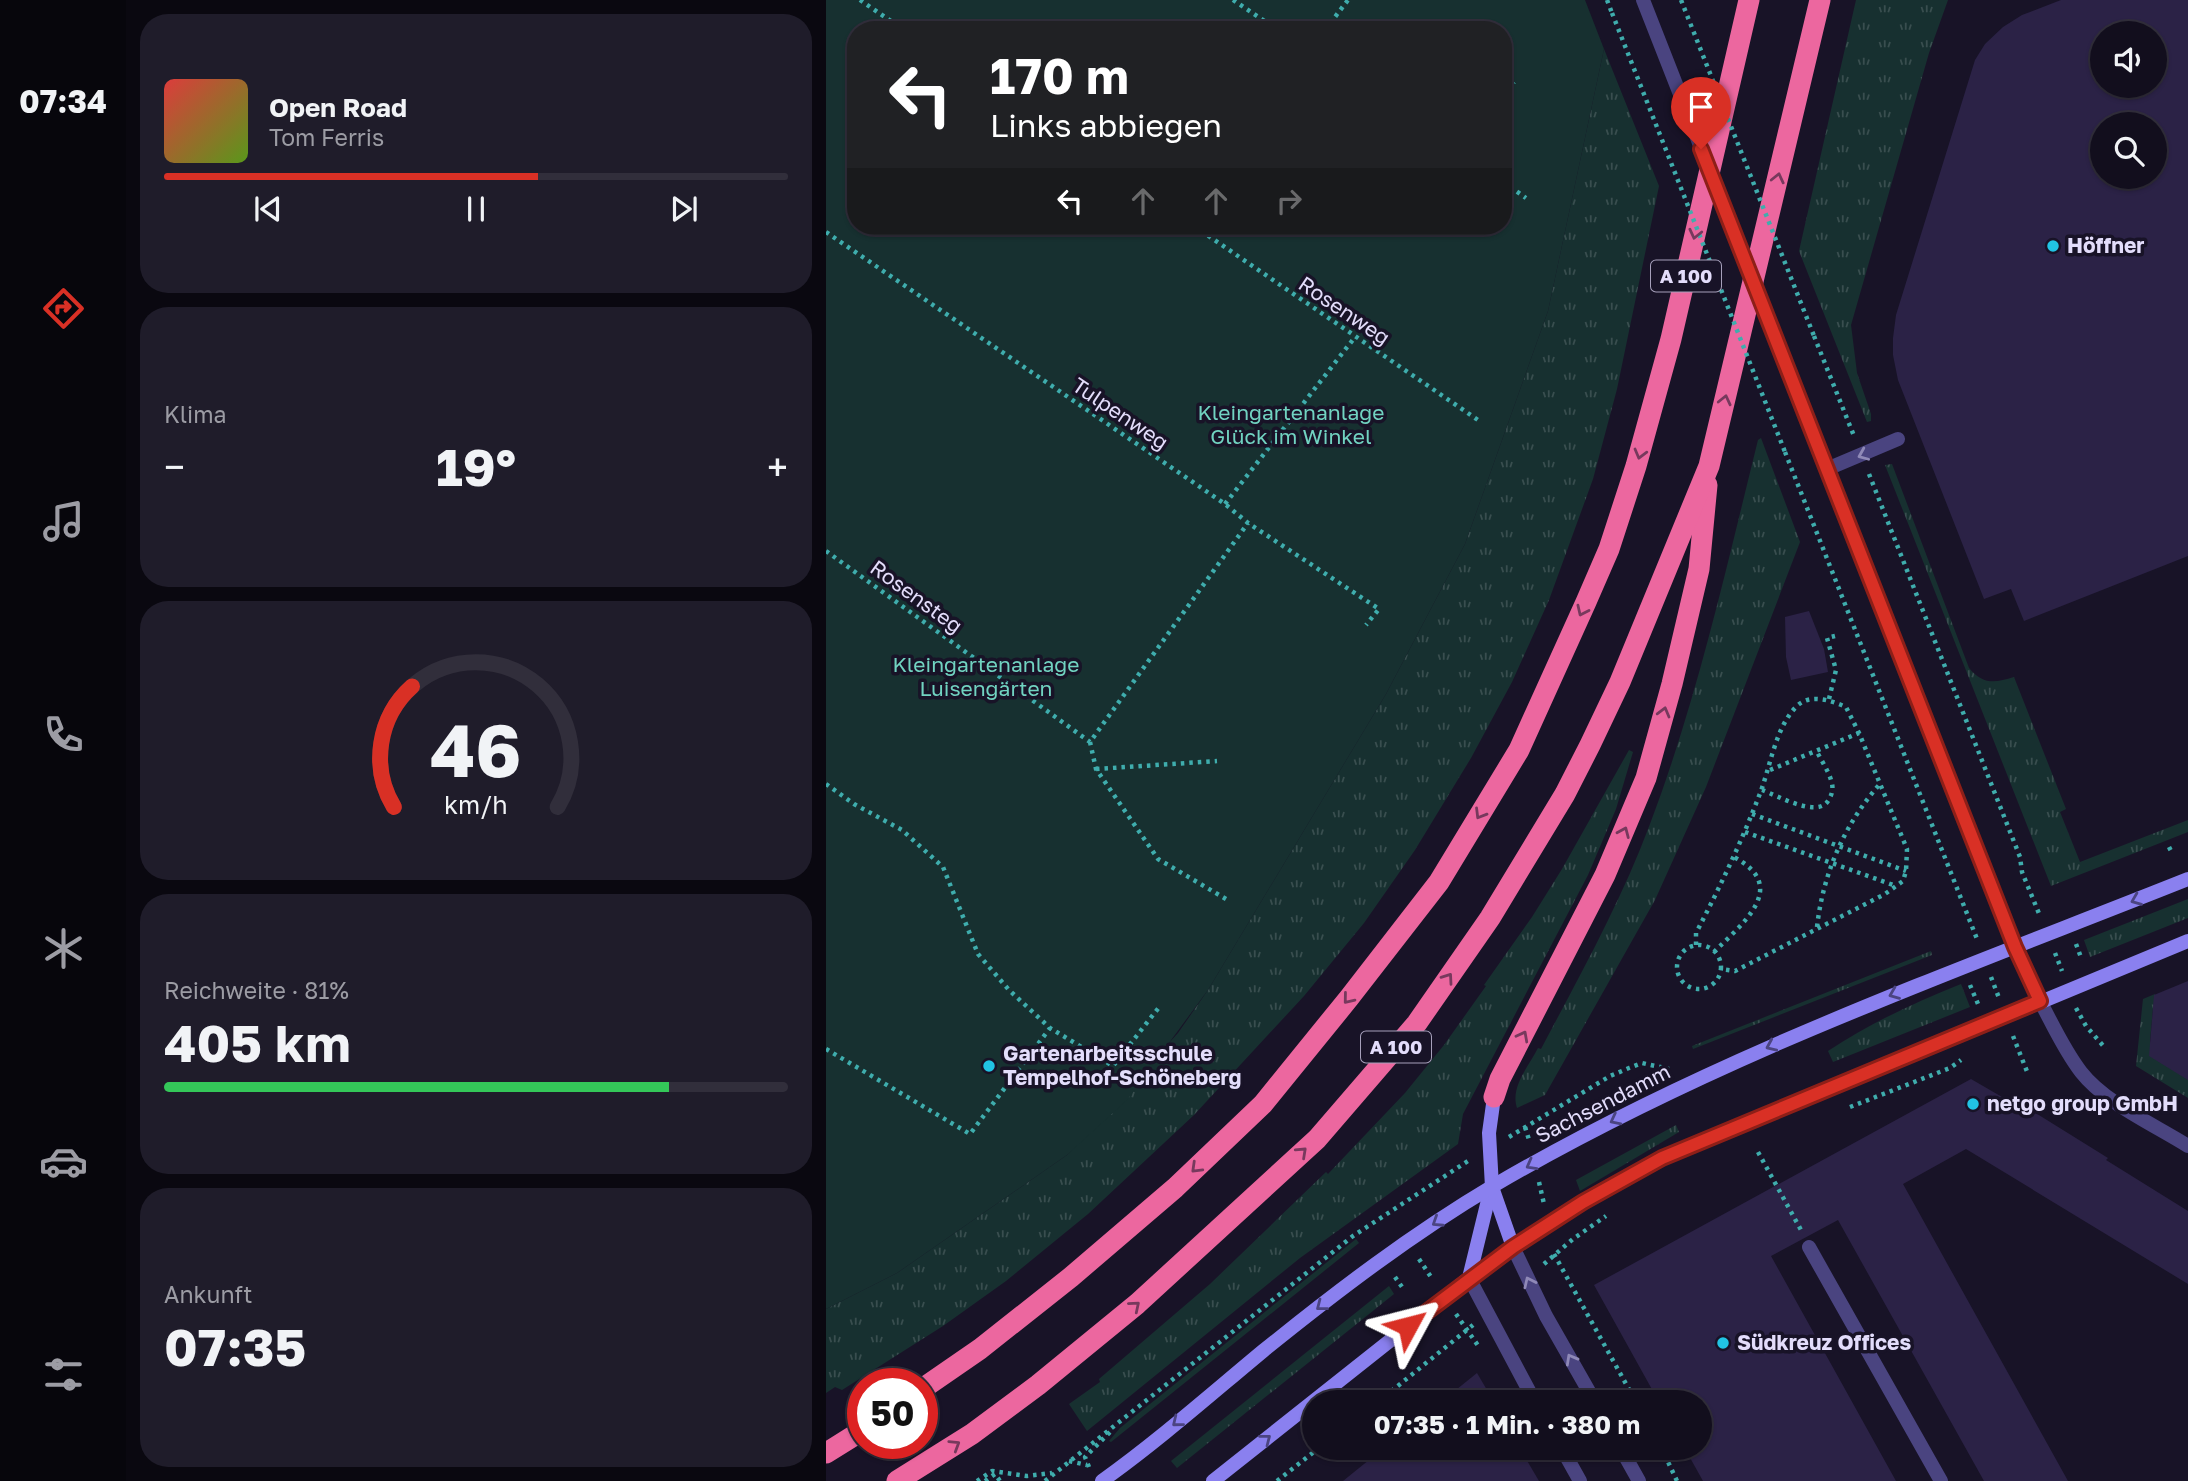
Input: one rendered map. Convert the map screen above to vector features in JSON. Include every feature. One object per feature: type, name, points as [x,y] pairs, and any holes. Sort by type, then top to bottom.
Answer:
[{"type":"highway","name":"A 100","points":[[938,1379],[1072,1277],[1175,1188],[1263,1104],[1439,882],[1519,750],[1609,549],[1636,466],[1671,339],[1749,0]]},
{"type":"highway","name":"A 100","points":[[897,1481],[972,1434],[1016,1402],[1137,1304],[1317,1139],[1417,1023],[1490,918],[1565,794],[1620,682],[1709,466],[1820,0]]},
{"type":"highway","points":[[1494,1097],[1500,1079],[1605,875],[1646,778],[1699,569],[1709,466]]},
{"type":"highway","points":[[826,1453],[847,1440]]},
{"type":"main road","name":"Sachsendamm","points":[[1102,1481],[1118,1476],[1278,1339],[1373,1265],[1492,1187],[1535,1163],[1690,1083],[1833,1018],[2188,880]]},
{"type":"main road","points":[[1213,1481],[1469,1278],[1583,1202],[1662,1158],[2188,941]]},
{"type":"main road","points":[[1494,1097],[1489,1133],[1492,1187],[1513,1247]]},
{"type":"main road","points":[[1469,1278],[1492,1187]]},
{"type":"street","points":[[1643,0],[2015,947],[2040,1001],[2082,1074],[2108,1096],[2188,1146]]},
{"type":"street","points":[[1827,469],[1898,439]]},
{"type":"street","points":[[1513,1247],[1542,1308],[1588,1390]]},
{"type":"street","points":[[1809,1247],[1941,1481]]},
{"type":"street","points":[[1469,1278],[1529,1390]]},
{"type":"street","points":[[1568,1460],[1580,1481]]},
{"type":"street","points":[[1627,1460],[1639,1481]]},
{"type":"path","points":[[860,0],[891,21]]},
{"type":"path","points":[[1233,0],[1264,21]]},
{"type":"path","points":[[1332,21],[1348,0]]},
{"type":"path","points":[[1607,0],[1984,958]]},
{"type":"path","points":[[1681,0],[2020,857],[2026,884]]},
{"type":"path","points":[[1512,188],[1526,198]]},
{"type":"path","name":"Tulpenweg","points":[[826,232],[1225,504],[1248,523],[1379,609],[1366,625]]},
{"type":"path","name":"Rosenweg","points":[[1208,235],[1478,419]]},
{"type":"path","points":[[1225,504],[1355,337]]},
{"type":"path","points":[[1226,899],[1158,859],[1096,769],[1090,742],[1248,523]]},
{"type":"path","name":"Rosensteg","points":[[826,551],[1090,742]]},
{"type":"path","points":[[1829,699],[1836,670],[1827,638],[1835,636]]},
{"type":"path","points":[[1696,945],[1696,933],[1745,832],[1782,727],[1797,705],[1821,698],[1846,707],[1907,849],[1903,881],[1897,887],[1735,971],[1721,969]]},
{"type":"path","points":[[1769,770],[1859,733]]},
{"type":"path","points":[[1761,790],[1804,806],[1818,809],[1826,805],[1832,795],[1832,782],[1816,750]]},
{"type":"path","points":[[1096,769],[1216,761]]},
{"type":"path","points":[[826,784],[854,804],[902,830],[943,867],[978,954],[1009,990],[1050,1028],[1113,1066],[1160,1006]]},
{"type":"path","points":[[1816,927],[1819,906],[1839,846],[1864,803],[1880,785]]},
{"type":"path","points":[[1752,814],[1906,871]]},
{"type":"path","points":[[1745,832],[1897,887]]},
{"type":"path","points":[[2169,847],[2172,853]]},
{"type":"path","points":[[1714,952],[1752,915],[1760,899],[1760,881],[1750,866],[1734,857]]},
{"type":"path","points":[[2075,943],[2081,960]]},
{"type":"path","points":[[1696,945],[1707,946],[1714,952],[1721,969],[1715,982],[1703,988],[1689,986],[1684,982],[1678,970],[1678,962],[1686,950],[1696,945]]},
{"type":"path","points":[[1969,981],[1978,1004]]},
{"type":"path","points":[[2069,989],[2086,1026],[2106,1049]]},
{"type":"path","points":[[826,1049],[970,1134],[1050,1028]]},
{"type":"path","points":[[1840,1111],[1950,1068],[1967,1056]]},
{"type":"path","points":[[1553,1111],[1610,1076],[1642,1063]]},
{"type":"path","points":[[1525,1127],[1554,1255],[1629,1390]]},
{"type":"path","points":[[1758,1152],[1809,1247]]},
{"type":"path","points":[[1045,1481],[1353,1236],[1408,1199],[1389,1215],[1485,1354]]},
{"type":"path","points":[[1554,1255],[1612,1212]]},
{"type":"path","points":[[1395,1277],[1402,1287]]},
{"type":"path","points":[[1393,1390],[1438,1355]]},
{"type":"path","points":[[1092,1451],[1119,1424]]},
{"type":"path","points":[[1277,1481],[1304,1460]]},
{"type":"path","points":[[1667,1460],[1677,1481]]},
{"type":"path","points":[[976,1481],[992,1471],[1027,1476],[1055,1473]]},
{"type":"path","points":[[985,1481],[995,1474],[1000,1481]]},
{"type":"green space","points":[[826,0],[1585,0],[1604,49],[1548,311],[1465,544],[1386,694],[1208,990],[1127,1100],[1067,1155],[897,1273],[826,1309]]},
{"type":"green space","points":[[1856,0],[1948,0],[1929,53],[1851,325],[1857,373],[1871,414],[1871,421],[1867,422],[1799,251]]},
{"type":"green space","points":[[1604,49],[1659,186],[1617,389],[1593,479],[1549,600],[1512,682],[1471,758],[1415,850],[1364,923],[1304,996],[1194,1115],[1088,1214],[1006,1281],[943,1326],[877,1368],[847,1368],[847,1387],[842,1390],[835,1387],[826,1393],[826,1309],[897,1273],[1067,1155],[1178,1033],[1208,990],[1386,694],[1465,544],[1548,311]]},
{"type":"green space","points":[[1761,438],[1800,542],[1706,787],[1655,900],[1545,1095],[1517,1108],[1516,1092],[1521,1077],[1538,1048],[1541,1049],[1599,938],[1650,824],[1696,682],[1758,440]]},
{"type":"green space","points":[[1892,464],[1969,668],[1984,680],[2001,681],[2014,677],[2066,809],[2060,812],[2080,862],[2188,820],[2188,832],[2051,886],[1885,465]]},
{"type":"green space","points":[[1629,750],[1633,752],[1616,809],[1588,875],[1463,1114],[1458,1144],[1300,1258],[1087,1431],[1069,1404],[1100,1382],[1099,1379],[1210,1284],[1326,1172],[1328,1174],[1405,1093],[1444,1045],[1532,917]]},
{"type":"green space","points":[[2188,899],[2188,918],[2090,957],[2084,940]]},
{"type":"green space","points":[[1931,951],[1932,955],[1693,1049],[1692,1046]]},
{"type":"green space","points":[[1961,984],[1970,1007],[1833,1062],[1828,1051],[1860,1031]]},
{"type":"green space","points":[[2155,994],[2158,1007],[2153,1008],[2150,1042],[2188,1079],[2188,1098],[2136,1066],[2143,999]]},
{"type":"green space","points":[[1676,1125],[1679,1132],[1580,1191],[1576,1180]]},
{"type":"green space","points":[[1356,1239],[1359,1243],[1109,1441],[1120,1428]]},
{"type":"green space","points":[[1389,1286],[1394,1294],[1177,1468],[1171,1461]]},
{"type":"building","name":"Höffner","points":[[2061,0],[2188,0],[2188,556],[2024,621],[2011,589],[1984,599],[1898,380],[1893,355],[1896,315],[1975,60],[1985,44],[2003,27],[2022,15]]},
{"type":"building","points":[[1809,611],[1824,649],[1828,672],[1791,680],[1786,657],[1785,617]]},
{"type":"building","points":[[2188,981],[2188,1080],[2149,1056],[2154,995]]},
{"type":"building","points":[[1971,1079],[2028,1112],[2029,1109],[2188,1211],[2188,1284],[1966,1149],[1903,1184],[2068,1481],[1984,1481],[1838,1220],[1771,1256],[1896,1481],[1703,1481],[1691,1460],[1712,1460],[1712,1390],[1652,1390],[1594,1285]]},
{"type":"building","points":[[1477,1373],[1487,1390],[1456,1390]]},
{"type":"building","points":[[1369,1460],[1527,1460],[1539,1481],[1343,1481]]},
{"type":"place","name":"Höffner","points":[[2053,246]]},
{"type":"place","name":"Gartenarbeitsschule Tempelhof-Schöneberg","points":[[989,1066]]},
{"type":"place","name":"netgo group GmbH","points":[[1973,1104]]},
{"type":"place","name":"Südkreuz Offices","points":[[1723,1343]]},
{"type":"route","points":[[1408,1326],[1513,1247],[1583,1202],[1662,1158],[2040,1001],[2015,947],[1701,149]]},
{"type":"park label","name":"Kleingartenanlage Glück im Winkel","points":[[1291,425]]},
{"type":"park label","name":"Kleingartenanlage Luisengärten","points":[[986,677]]}]
